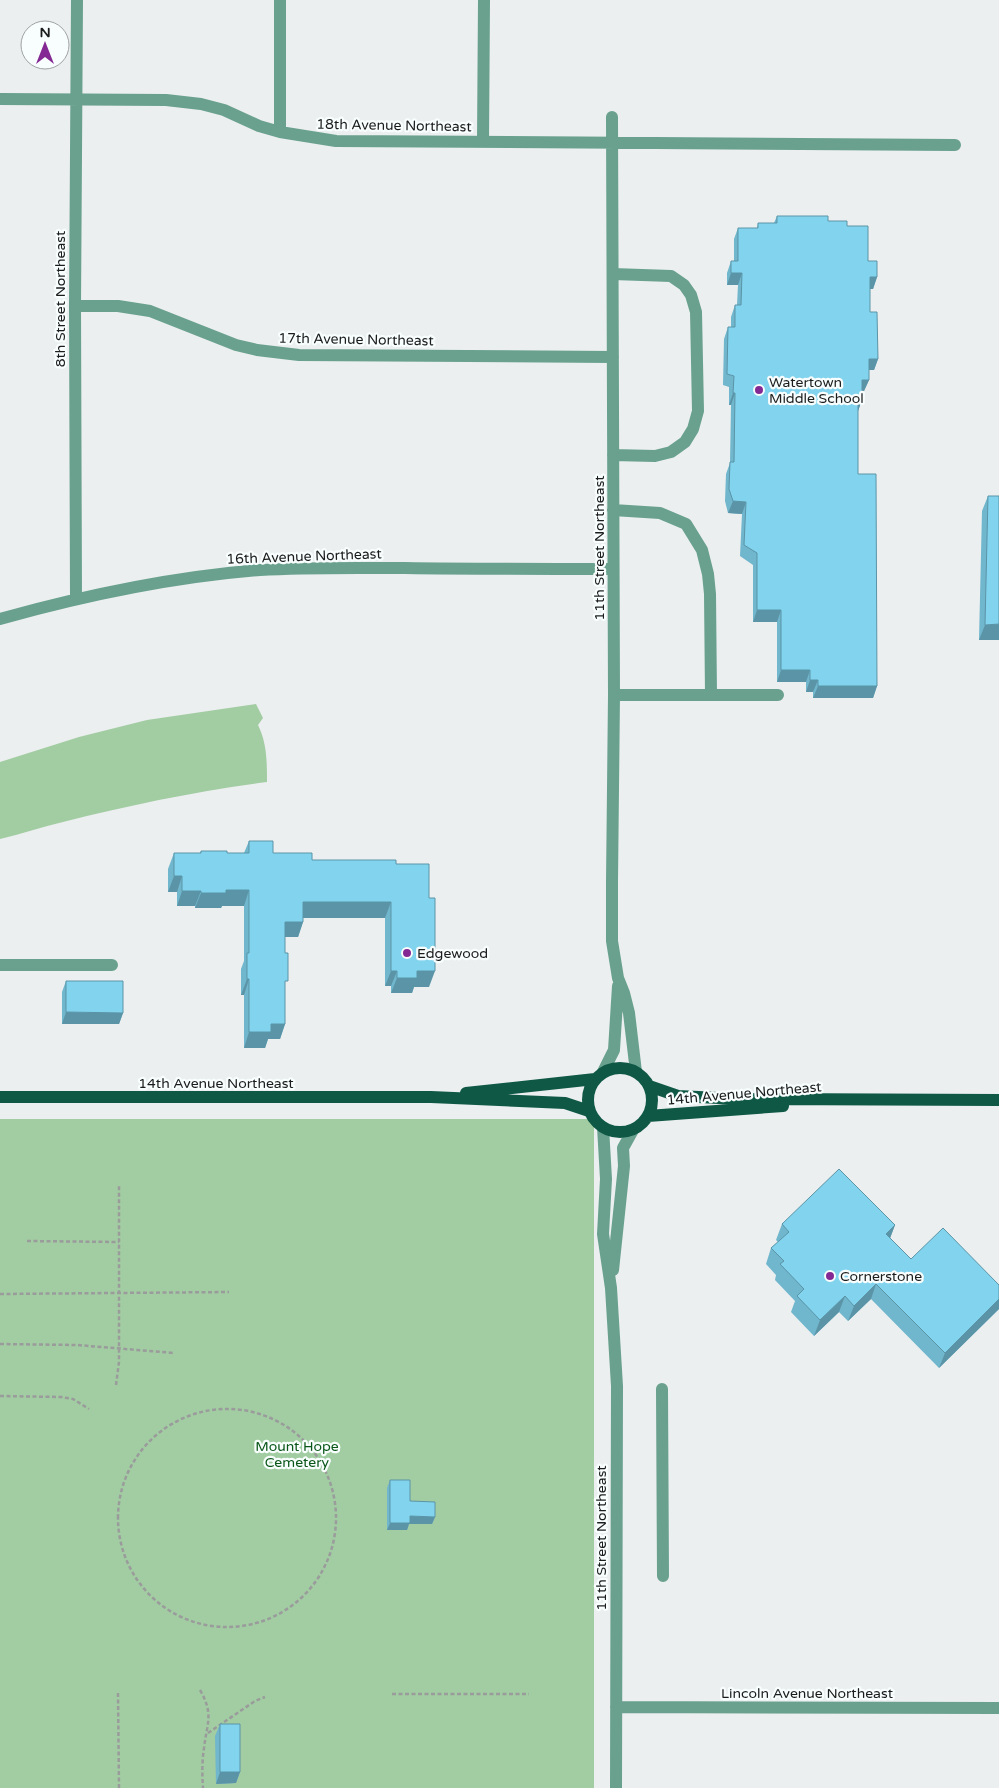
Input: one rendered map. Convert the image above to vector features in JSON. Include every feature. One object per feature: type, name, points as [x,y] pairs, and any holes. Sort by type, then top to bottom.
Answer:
[{"type":"main road","points":[[619,1068],[628,1068],[636,1072],[644,1078],[652,1096],[652,1106],[648,1116],[633,1130],[612,1132],[594,1120],[587,1100],[589,1089],[599,1076],[619,1068]]},
{"type":"main road","name":"14th Avenue Northeast","points":[[431,1097],[599,1076]]},
{"type":"main road","name":"14th Avenue Northeast","points":[[649,1086],[678,1096],[739,1099],[999,1100]]},
{"type":"main road","name":"14th Avenue Northeast","points":[[0,1097],[431,1097],[565,1103],[589,1110]]},
{"type":"main road","name":"14th Avenue Northeast","points":[[648,1116],[757,1109],[842,1099]]},
{"type":"street","name":"8th Street Northeast","points":[[76,599],[77,0]]},
{"type":"street","points":[[280,0],[280,132]]},
{"type":"street","points":[[483,142],[484,0]]},
{"type":"street","name":"18th Avenue Northeast","points":[[0,99],[166,100],[194,103],[224,110],[259,126],[280,132],[336,141],[955,145]]},
{"type":"street","name":"11th Street Northeast","points":[[599,1076],[614,1050],[618,978],[612,942],[614,274],[612,117]]},
{"type":"street","points":[[613,455],[655,456],[671,452],[685,442],[693,429],[698,411],[696,312],[691,295],[684,285],[671,276],[614,274]]},
{"type":"street","name":"17th Avenue Northeast","points":[[75,306],[118,306],[150,311],[236,345],[290,354],[613,357]]},
{"type":"street","points":[[613,510],[660,513],[686,524],[702,550],[708,574],[710,594],[710,695]]},
{"type":"street","name":"16th Avenue Northeast","points":[[0,619],[76,599],[182,579],[284,569],[613,569]]},
{"type":"street","points":[[614,694],[778,695]]},
{"type":"street","points":[[0,965],[112,965]]},
{"type":"street","name":"11th Street Northeast","points":[[618,978],[624,992],[629,1014],[636,1072]]},
{"type":"street","name":"11th Street Northeast","points":[[603,1127],[606,1179],[603,1234],[611,1288],[617,1386],[616,1788]]},
{"type":"street","name":"11th Street Northeast","points":[[611,1288],[624,1166],[623,1148],[633,1130]]},
{"type":"street","points":[[662,1389],[663,1576]]},
{"type":"street","name":"Lincoln Avenue Northeast","points":[[616,1707],[999,1708]]},
{"type":"path","points":[[116,1385],[119,1349],[119,1185]]},
{"type":"path","points":[[27,1241],[119,1242]]},
{"type":"path","points":[[0,1294],[229,1292]]},
{"type":"path","points":[[0,1344],[62,1344],[174,1353]]},
{"type":"path","points":[[0,1396],[61,1397],[72,1399],[89,1409]]},
{"type":"path","points":[[213,1409],[230,1409],[261,1415],[278,1422],[305,1440],[316,1452],[328,1472],[335,1506],[335,1524],[331,1544],[325,1563],[314,1585],[287,1611],[274,1620],[244,1628],[202,1626],[176,1615],[162,1606],[138,1580],[123,1552],[119,1538],[117,1522],[121,1494],[130,1467],[139,1450],[161,1430],[179,1418],[195,1412],[213,1409]]},
{"type":"path","points":[[200,1690],[207,1702],[209,1712],[202,1760],[203,1788]]},
{"type":"path","points":[[118,1693],[119,1788]]},
{"type":"path","points":[[392,1694],[529,1694]]},
{"type":"path","points":[[207,1734],[255,1701],[265,1697]]},
{"type":"green space","points":[[256,704],[263,718],[258,725],[265,746],[267,782],[139,804],[0,839],[0,762],[79,737],[147,720]]},
{"type":"green space","name":"Mount Hope Cemetery","points":[[0,1119],[594,1119],[594,1788],[0,1788]]},
{"type":"building","points":[[777,216],[828,216],[828,221],[847,221],[847,226],[868,226],[868,261],[877,261],[877,277],[870,277],[870,312],[877,312],[878,359],[869,359],[869,380],[862,380],[862,400],[858,400],[858,474],[876,474],[877,686],[818,686],[818,680],[810,680],[810,670],[781,670],[781,610],[757,610],[757,553],[744,545],[746,502],[733,501],[729,489],[730,462],[734,462],[735,393],[733,393],[734,376],[727,374],[728,327],[735,327],[735,305],[741,305],[742,273],[731,273],[731,261],[738,261],[738,228],[758,228],[758,223],[777,223]]},
{"type":"building","points":[[988,496],[999,496],[999,624],[985,625]]},
{"type":"building","name":"Edgewood","points":[[249,841],[273,841],[273,853],[312,853],[312,860],[396,860],[396,864],[429,864],[429,898],[435,898],[435,971],[417,971],[417,978],[397,978],[397,971],[391,971],[391,902],[303,902],[303,922],[285,922],[285,953],[288,953],[288,981],[285,981],[285,1024],[271,1024],[271,1032],[249,1032],[247,953],[249,953],[249,890],[226,890],[226,893],[182,891],[182,876],[174,876],[174,853],[227,851],[227,853],[249,853]]},
{"type":"building","points":[[66,981],[123,981],[123,1013],[66,1012]]},
{"type":"building","name":"Cornerstone","points":[[839,1169],[895,1225],[886,1234],[911,1259],[943,1228],[999,1285],[999,1299],[945,1353],[876,1284],[854,1306],[845,1296],[820,1320],[797,1296],[804,1289],[780,1264],[784,1261],[771,1248],[789,1232],[782,1224]]},
{"type":"building","points":[[390,1480],[410,1480],[410,1501],[435,1502],[435,1517],[410,1516],[410,1523],[390,1523]]},
{"type":"building","points":[[220,1724],[240,1724],[240,1772],[220,1772]]},
{"type":"place","name":"Watertown Middle School","points":[[759,390]]},
{"type":"place","name":"Edgewood","points":[[407,953]]},
{"type":"place","name":"Cornerstone","points":[[830,1276]]}]
